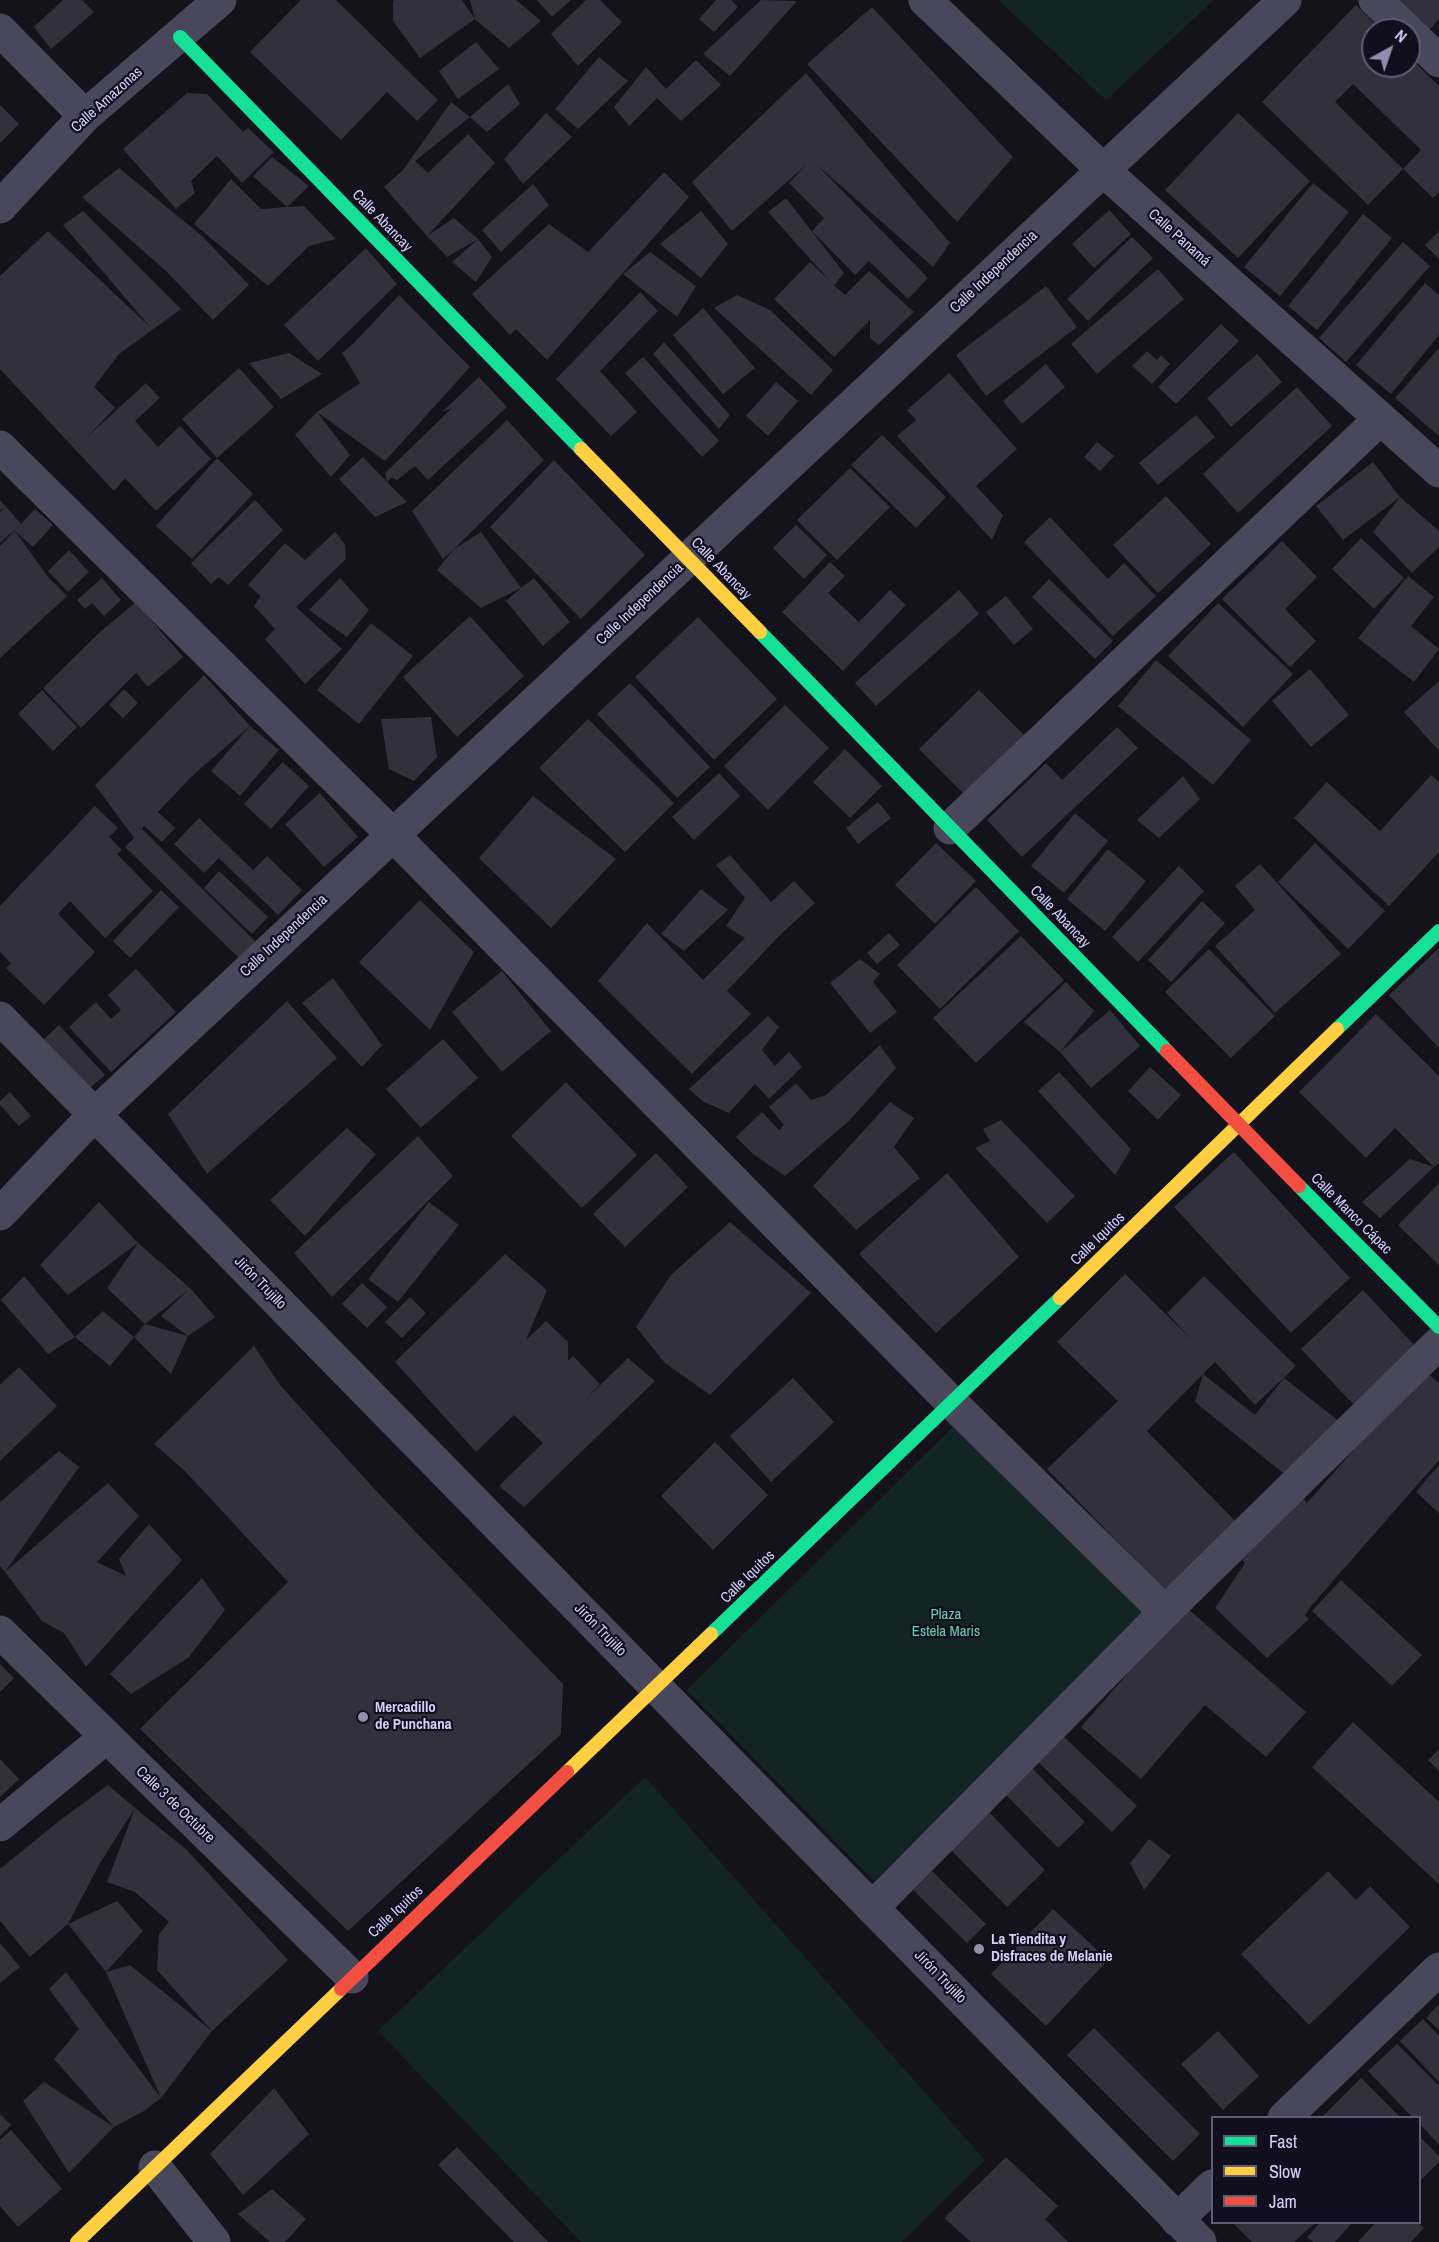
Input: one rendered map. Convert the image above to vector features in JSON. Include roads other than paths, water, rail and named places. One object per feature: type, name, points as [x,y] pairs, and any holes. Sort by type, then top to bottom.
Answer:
[{"type":"street","name":"Calle Amazonas","points":[[0,207],[85,116],[180,37],[220,0]]},
{"type":"street","name":"Calle Panamá","points":[[925,0],[1103,170],[1439,471]]},
{"type":"street","name":"Calle Independencia","points":[[0,1214],[94,1114],[1285,0]]},
{"type":"street","points":[[1375,0],[1394,18]]},
{"type":"street","points":[[0,30],[85,116]]},
{"type":"street","name":"Calle Abancay","points":[[180,37],[1239,1125]]},
{"type":"street","points":[[1421,44],[1439,61]]},
{"type":"street","points":[[950,828],[1380,419]]},
{"type":"street","points":[[0,447],[393,835],[952,1403],[1165,1612]]},
{"type":"street","name":"Calle Iquitos","points":[[77,2242],[656,1688],[1439,931]]},
{"type":"street","name":"Jirón Trujillo","points":[[0,1018],[1189,2231]]},
{"type":"street","name":"Calle Manco Cápac","points":[[1239,1125],[1439,1327]]},
{"type":"street","points":[[872,1908],[1165,1612],[1439,1343]]},
{"type":"street","name":"Calle 3 de Octubre","points":[[0,1632],[352,1977]]},
{"type":"street","points":[[0,1825],[106,1737]]},
{"type":"street","points":[[1286,2116],[1439,1969]]},
{"type":"street","points":[[155,2168],[214,2242]]},
{"type":"street","points":[[1189,2231],[1211,2188]]},
{"type":"place","name":"Mercadillo de Punchana","points":[[363,1717]]},
{"type":"place","name":"La Tiendita y Disfraces de Melanie","points":[[979,1949]]},
{"type":"park label","name":"Plaza Estela Maris","points":[[946,1624]]}]
